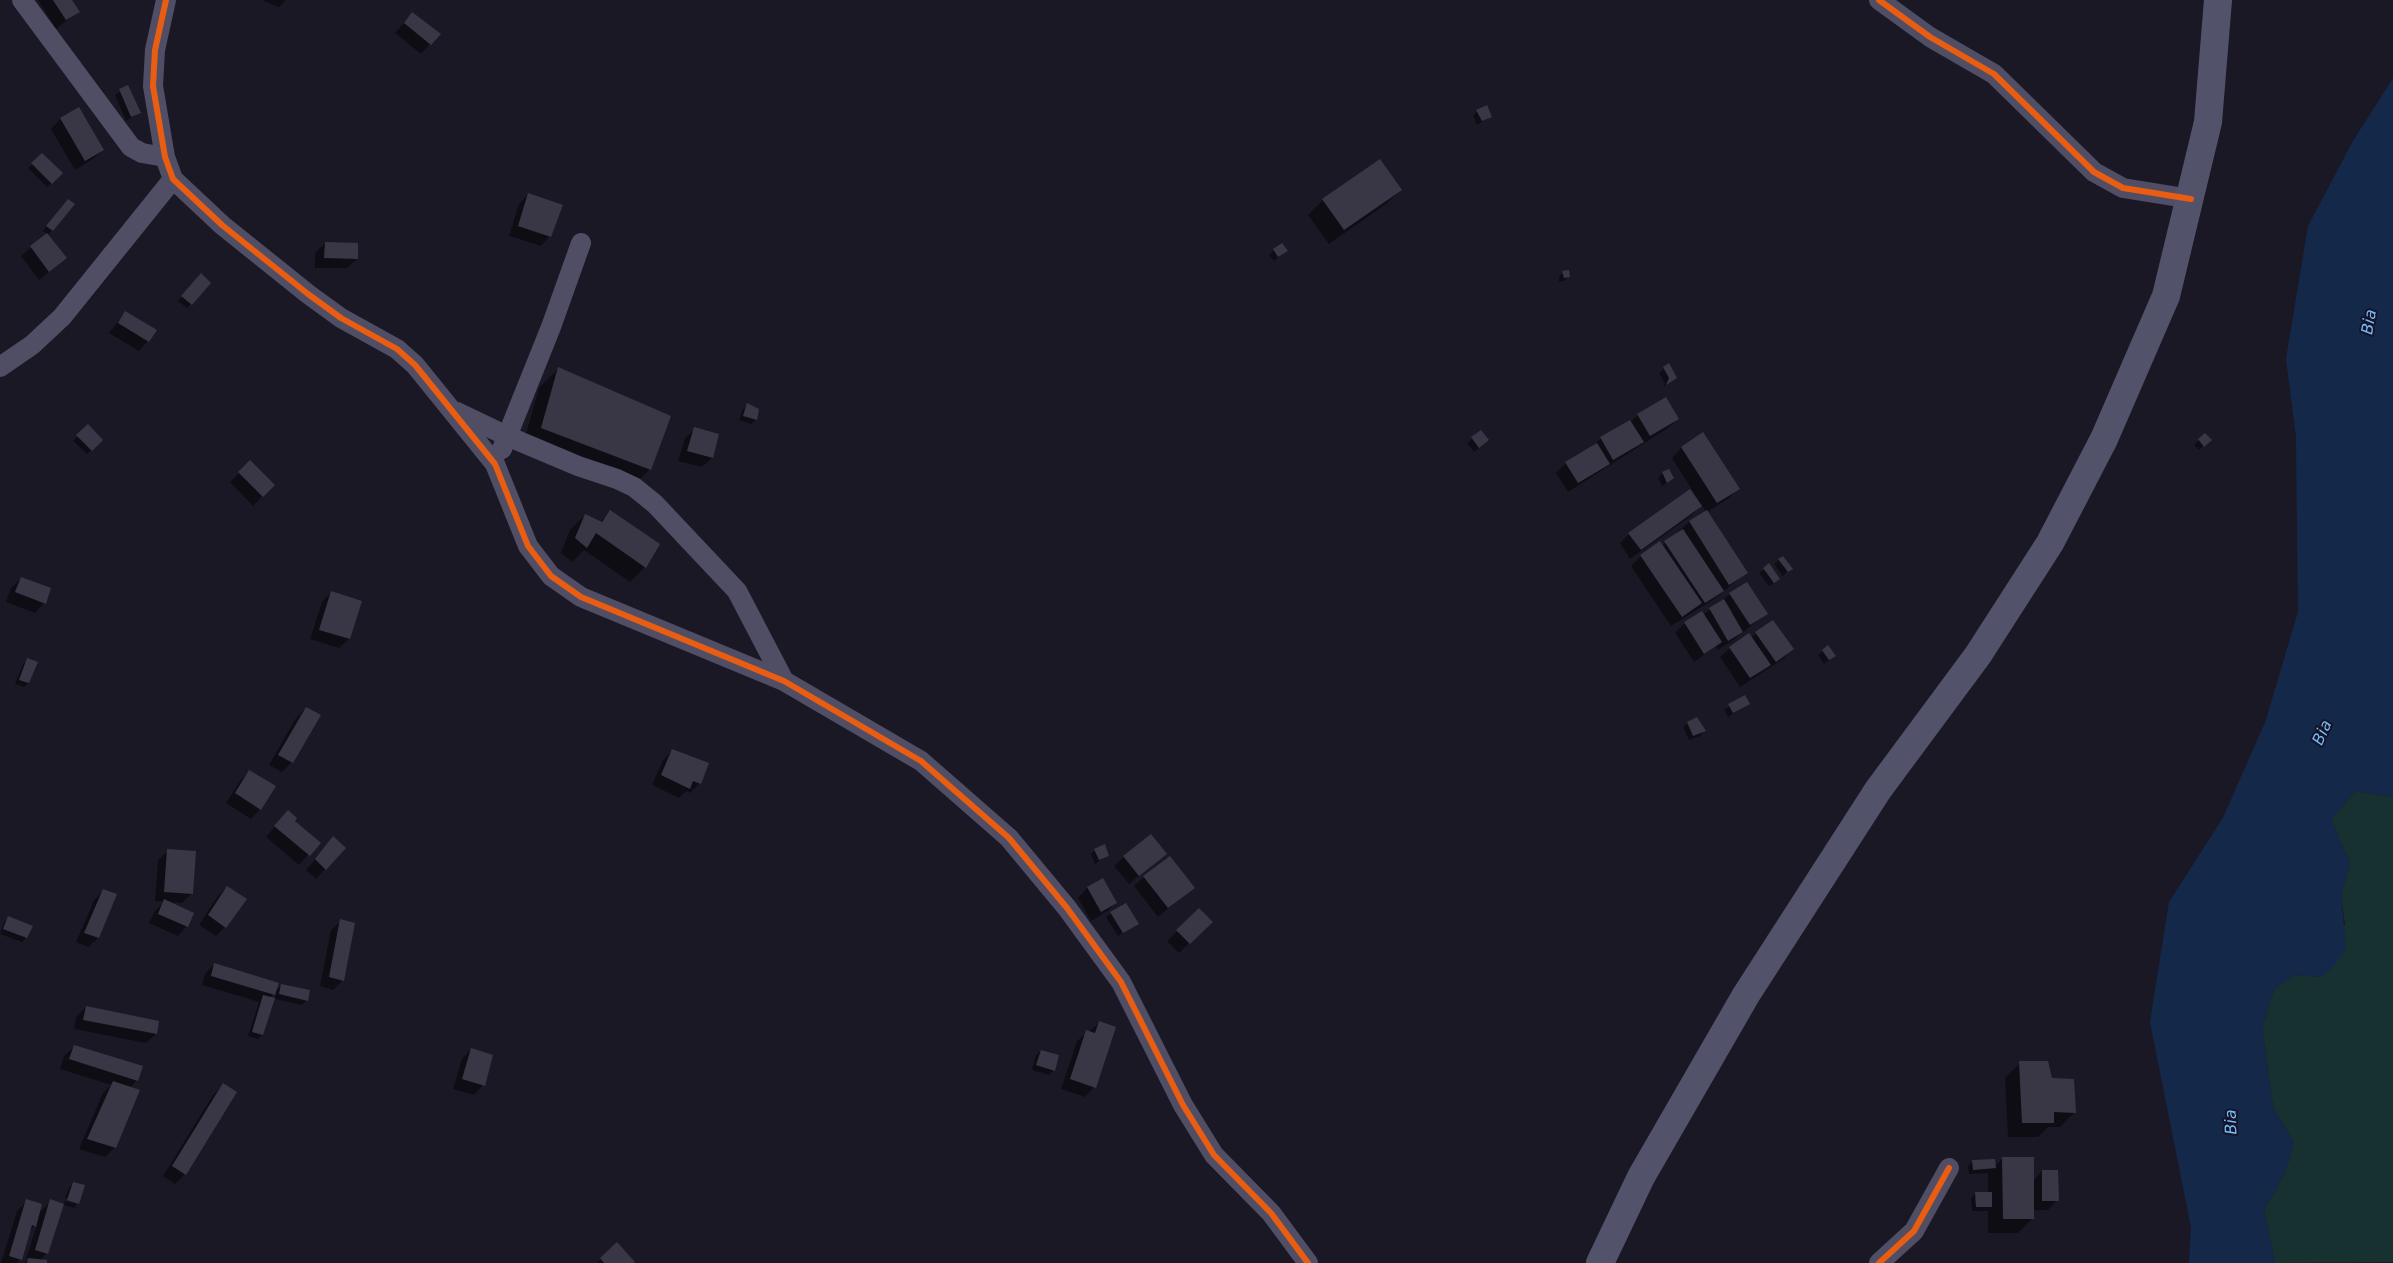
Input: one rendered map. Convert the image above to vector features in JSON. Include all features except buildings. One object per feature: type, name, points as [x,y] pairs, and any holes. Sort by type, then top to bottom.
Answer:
[{"type":"main road","points":[[1600,1263],[1641,1176],[1746,996],[1878,790],[1978,655],[2050,543],[2104,439],[2166,296],[2191,199],[2208,122],[2218,0]]},
{"type":"street","points":[[22,0],[131,147],[142,153],[165,157]]},
{"type":"street","points":[[166,0],[155,50],[153,86],[165,157],[173,179],[222,225],[308,294],[341,318],[397,349],[415,365],[495,464],[528,546],[551,576],[581,597],[784,681],[921,760],[1009,838],[1067,908],[1121,982],[1183,1105],[1214,1155],[1271,1213],[1308,1263]]},
{"type":"street","points":[[1879,0],[1930,37],[1994,74],[2094,172],[2123,188],[2191,199]]},
{"type":"street","points":[[0,367],[32,345],[62,317],[173,179]]},
{"type":"street","points":[[495,464],[551,327],[581,243]]},
{"type":"street","points":[[453,410],[507,436],[578,466],[617,479],[634,488],[655,504],[736,591],[784,681]]},
{"type":"street","points":[[1879,1263],[1914,1231],[1949,1168]]},
{"type":"green space","points":[[2355,791],[2393,797],[2393,1262],[2275,1263],[2264,1210],[2285,1172],[2294,1143],[2273,1107],[2262,1028],[2274,989],[2294,975],[2322,977],[2345,924],[2341,896],[2350,863],[2331,820]]},
{"type":"water","name":"Bia","points":[[2393,78],[2393,797],[2355,791],[2331,820],[2350,863],[2341,896],[2346,948],[2335,965],[2322,977],[2294,975],[2274,989],[2262,1028],[2273,1107],[2294,1143],[2285,1172],[2264,1210],[2275,1263],[2189,1263],[2191,1227],[2150,1022],[2169,902],[2223,818],[2266,720],[2298,612],[2296,436],[2286,359],[2308,226],[2353,141]]},
{"type":"cycle path","points":[[166,0],[155,50],[153,86],[165,157],[173,179],[222,225],[308,294],[341,318],[397,349],[415,365],[495,464],[528,546],[551,576],[581,597],[784,681],[921,761],[1009,838],[1067,908],[1121,982],[1183,1105],[1214,1155],[1271,1213],[1308,1263]]},
{"type":"cycle path","points":[[1879,0],[1930,37],[1994,74],[2094,172],[2123,188],[2191,199]]},
{"type":"cycle path","points":[[1879,1263],[1914,1231],[1949,1168]]}]
